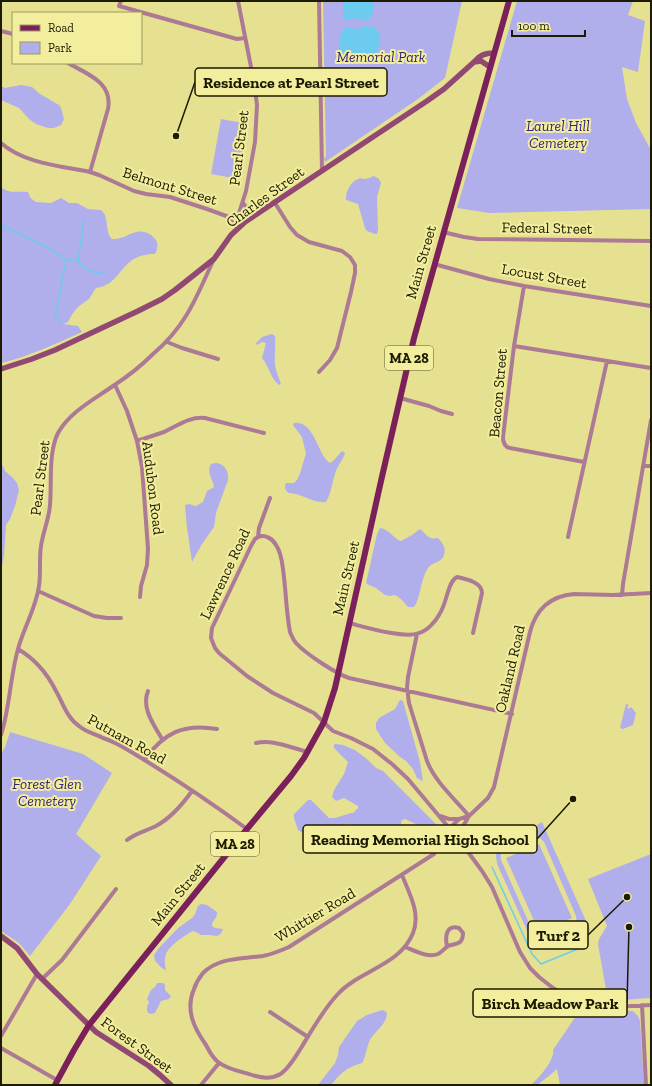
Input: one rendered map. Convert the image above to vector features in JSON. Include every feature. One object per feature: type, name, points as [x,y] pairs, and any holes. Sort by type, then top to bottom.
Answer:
[{"type":"main road","name":"Main Street","points":[[56,1082],[89,1025],[291,776],[308,752],[324,722],[338,673],[414,338],[509,1]]},
{"type":"street","points":[[121,1],[119,6],[140,12]]},
{"type":"street","name":"Pearl Street","points":[[238,1],[255,88],[256,104],[256,131],[253,155],[246,191],[239,213],[240,226]]},
{"type":"street","points":[[319,1],[322,171]]},
{"type":"street","points":[[142,12],[237,39],[245,38]]},
{"type":"street","points":[[1,31],[12,34]]},
{"type":"street","name":"Charles Street","points":[[1,368],[48,353],[152,304],[175,290],[214,259],[228,239],[240,226],[444,89],[484,54],[494,53]]},
{"type":"street","points":[[476,61],[490,67]]},
{"type":"street","points":[[70,64],[100,83],[106,90],[108,96],[108,109],[90,172]]},
{"type":"street","name":"Belmont Street","points":[[1,143],[16,154],[32,160],[100,175],[134,191],[170,197],[230,217],[240,226]]},
{"type":"street","name":"Pearl Street","points":[[243,203],[253,217]]},
{"type":"street","points":[[275,203],[290,227],[297,235],[309,242],[342,251],[350,257],[355,265],[353,286],[337,348],[328,363],[319,372]]},
{"type":"street","name":"Federal Street","points":[[443,232],[478,239],[651,242]]},
{"type":"street","name":"Pearl Street","points":[[1,735],[18,649],[38,591],[41,548],[50,510],[52,460],[56,439],[63,426],[73,415],[146,361],[167,342],[189,312],[214,259]]},
{"type":"street","name":"Locust Street","points":[[434,264],[489,279],[524,286],[651,306]]},
{"type":"street","name":"Beacon Street","points":[[524,286],[514,346],[503,437],[504,445],[510,448],[584,462]]},
{"type":"street","points":[[167,342],[218,359]]},
{"type":"street","points":[[514,346],[651,368]]},
{"type":"street","points":[[568,537],[607,361]]},
{"type":"street","name":"Audubon Road","points":[[115,385],[127,411],[142,467],[148,549],[147,565],[141,586],[140,597]]},
{"type":"street","points":[[400,398],[431,406],[452,414]]},
{"type":"street","points":[[136,441],[191,419],[199,418],[205,418],[264,433]]},
{"type":"street","points":[[622,595],[651,420]]},
{"type":"street","points":[[643,466],[651,466]]},
{"type":"street","name":"Lawrence Road","points":[[270,498],[259,528],[258,537],[251,546],[211,633],[212,643],[218,653],[260,685],[280,697],[314,713],[333,731],[365,745],[386,759],[408,779],[450,828],[474,859],[488,881],[520,952],[530,968],[539,977],[565,995],[584,1003],[606,1007],[651,1005]]},
{"type":"street","points":[[258,537],[262,536],[272,540],[276,544],[280,554],[290,628],[293,639],[304,650],[338,673],[349,678],[512,714]]},
{"type":"street","points":[[349,623],[402,634],[417,634],[427,628],[438,617],[453,580],[457,577],[476,583],[481,587],[482,593],[473,633]]},
{"type":"street","points":[[38,591],[94,616],[121,618]]},
{"type":"street","name":"Oakland Road","points":[[456,836],[469,816],[486,800],[493,790],[497,779],[532,626],[541,609],[551,601],[566,595],[622,595],[651,593]]},
{"type":"street","points":[[417,634],[408,677],[407,691],[409,702],[431,770],[469,816]]},
{"type":"street","name":"Putnam Road","points":[[18,649],[33,658],[42,668],[56,690],[68,715],[76,724],[86,731],[120,745],[192,791],[247,829]]},
{"type":"street","points":[[148,691],[146,702],[148,714],[162,739]]},
{"type":"street","points":[[144,760],[162,739],[176,731],[189,728],[217,728]]},
{"type":"street","points":[[256,743],[264,741],[272,742],[308,752]]},
{"type":"street","points":[[127,840],[135,834],[151,828],[163,821],[179,808],[192,791]]},
{"type":"street","name":"Oakland Road","points":[[438,815],[448,819],[459,819],[469,816]]},
{"type":"street","name":"Oakland Road","points":[[450,828],[459,819]]},
{"type":"street","name":"Whittier Road","points":[[219,1063],[212,1056],[197,1032],[191,1013],[190,1004],[193,992],[198,980],[204,973],[212,966],[228,960],[275,953],[284,949],[434,854]]},
{"type":"street","points":[[201,1085],[219,1063],[229,1069],[258,1077],[268,1078],[280,1074],[288,1067],[339,993],[355,981],[393,958],[405,947],[414,931],[416,916],[413,903],[402,875]]},
{"type":"street","points":[[42,979],[62,960],[116,889]]},
{"type":"street","points":[[405,947],[434,955],[439,953],[447,946],[456,944],[461,940],[463,933],[459,928],[452,927],[448,931],[446,938],[447,946]]},
{"type":"street","name":"Forest Street","points":[[1,936],[17,948],[37,974],[89,1025],[102,1036],[155,1070],[171,1085]]},
{"type":"street","points":[[1,1036],[37,974]]},
{"type":"street","points":[[642,1006],[646,1085]]},
{"type":"street","points":[[270,1012],[308,1037]]},
{"type":"street","points":[[1,1048],[56,1082]]},
{"type":"green space","name":"Memorial Park","points":[[323,1],[462,1],[445,78],[418,99],[325,162],[324,159],[326,156]]},
{"type":"green space","name":"Laurel Hill Cemetery","points":[[517,1],[633,1],[628,15],[645,21],[638,72],[622,67],[627,99],[636,123],[651,150],[651,209],[489,213],[457,208]]},
{"type":"green space","points":[[21,85],[32,87],[40,94],[59,105],[64,119],[61,125],[54,128],[48,128],[36,124],[19,108],[1,100],[1,86],[5,88]]},
{"type":"green space","points":[[221,119],[248,124],[238,179],[211,174]]},
{"type":"green space","points":[[374,176],[379,179],[381,183],[377,197],[377,234],[367,231],[365,228],[358,204],[346,200],[348,191],[355,180]]},
{"type":"green space","points":[[1,187],[7,191],[28,192],[30,197],[36,202],[51,203],[61,198],[69,203],[77,203],[88,209],[101,210],[104,213],[108,232],[112,239],[118,239],[136,232],[145,232],[156,240],[157,250],[155,254],[140,256],[130,261],[109,283],[96,288],[89,299],[78,307],[73,313],[68,322],[63,324],[78,326],[82,332],[32,353],[1,363]]},
{"type":"green space","points":[[272,334],[275,336],[275,365],[281,384],[279,385],[262,358],[266,343],[262,342],[257,345],[256,343],[262,337]]},
{"type":"green space","points":[[294,423],[307,427],[322,454],[330,463],[342,451],[345,453],[336,471],[330,494],[326,502],[289,493],[285,489],[286,483],[293,483],[298,479],[306,454],[302,437],[293,425]]},
{"type":"green space","points":[[1,462],[5,471],[17,483],[19,490],[15,506],[6,525],[1,572]]},
{"type":"green space","points":[[211,464],[221,464],[225,468],[228,474],[228,480],[216,513],[214,527],[192,562],[185,505],[189,504],[196,506],[203,502],[207,491],[214,487],[209,471]]},
{"type":"green space","points":[[380,528],[386,530],[401,541],[420,529],[429,537],[438,538],[444,546],[445,552],[443,558],[430,566],[425,573],[418,599],[414,607],[408,607],[395,595],[385,595],[366,583],[377,534]]},
{"type":"green space","points":[[400,700],[403,701],[420,762],[423,781],[417,778],[413,769],[406,761],[385,743],[376,729],[376,723],[379,718],[395,709]]},
{"type":"green space","points":[[626,704],[629,705],[627,707],[629,709],[631,707],[636,713],[633,725],[623,729],[620,728]]},
{"type":"green space","name":"Forest Glen Cemetery","points":[[10,732],[83,754],[112,773],[76,834],[101,856],[70,904],[30,956],[19,943],[1,931],[1,754]]},
{"type":"green space","points":[[335,744],[343,745],[355,750],[376,768],[383,771],[440,828],[444,833],[445,838],[435,835],[431,831],[405,819],[402,820],[401,823],[408,832],[405,839],[402,840],[395,836],[377,848],[355,827],[349,824],[343,825],[332,831],[327,828],[319,829],[313,833],[307,831],[301,832],[298,830],[294,814],[308,800],[311,800],[329,818],[335,818],[353,813],[358,808],[358,806],[344,798],[336,801],[332,797],[334,790],[344,774],[348,762],[334,748]]},
{"type":"green space","points":[[542,822],[590,930],[584,932],[581,927],[572,942],[559,949],[544,947],[536,943],[530,937],[498,866],[496,856],[497,847],[505,834],[512,829],[520,827],[539,831],[537,825]],"holes":[[[525,831],[538,836],[544,842],[576,916],[574,933],[563,943],[548,944],[534,934],[501,860],[503,844],[506,840],[514,834]]]},
{"type":"green space","points":[[539,844],[572,918],[539,932],[506,858]]},
{"type":"green space","points":[[651,854],[651,998],[608,1001],[598,944],[599,939],[607,926],[588,879]]},
{"type":"green space","points":[[201,904],[207,905],[217,912],[217,916],[212,926],[223,929],[222,931],[217,936],[201,935],[193,931],[186,935],[174,944],[166,954],[166,970],[164,969],[155,961],[154,955],[178,928],[192,918],[198,906]]},
{"type":"green space","points":[[157,983],[163,983],[165,985],[165,990],[171,996],[169,999],[161,1001],[155,1013],[151,1014],[147,1011],[149,1002],[147,999],[151,990]]},
{"type":"green space","points":[[583,1009],[633,1011],[638,1016],[640,1021],[644,1085],[560,1085],[557,1069],[537,1085],[531,1085],[546,1069],[552,1059],[553,1050],[574,1019]]},
{"type":"green space","points":[[382,1010],[387,1013],[386,1018],[371,1038],[362,1063],[345,1071],[331,1085],[318,1085],[335,1063],[339,1047],[357,1021],[367,1015]]},
{"type":"shaded area","points":[[343,1],[374,1],[372,15],[367,20],[359,20],[354,18],[346,20],[343,18]]},
{"type":"shaded area","points":[[366,26],[375,28],[380,34],[379,46],[374,56],[365,64],[355,61],[348,63],[343,62],[340,55],[340,38],[342,30],[347,27],[357,29]]},
{"type":"waterway","points":[[66,260],[78,261],[84,218]]},
{"type":"waterway","points":[[1,225],[52,250],[66,260],[55,316],[61,321]]},
{"type":"waterway","points":[[78,261],[91,271],[107,274]]},
{"type":"waterway","points":[[1,490],[1,495]]},
{"type":"waterway","points":[[492,867],[532,954],[541,964],[585,946]]},
{"type":"place","name":"Residence at Pearl Street","points":[[176,136]]},
{"type":"place","name":"Reading Memorial High School","points":[[573,799]]},
{"type":"place","name":"Turf 2","points":[[627,897]]},
{"type":"place","name":"Birch Meadow Park","points":[[629,927]]}]
